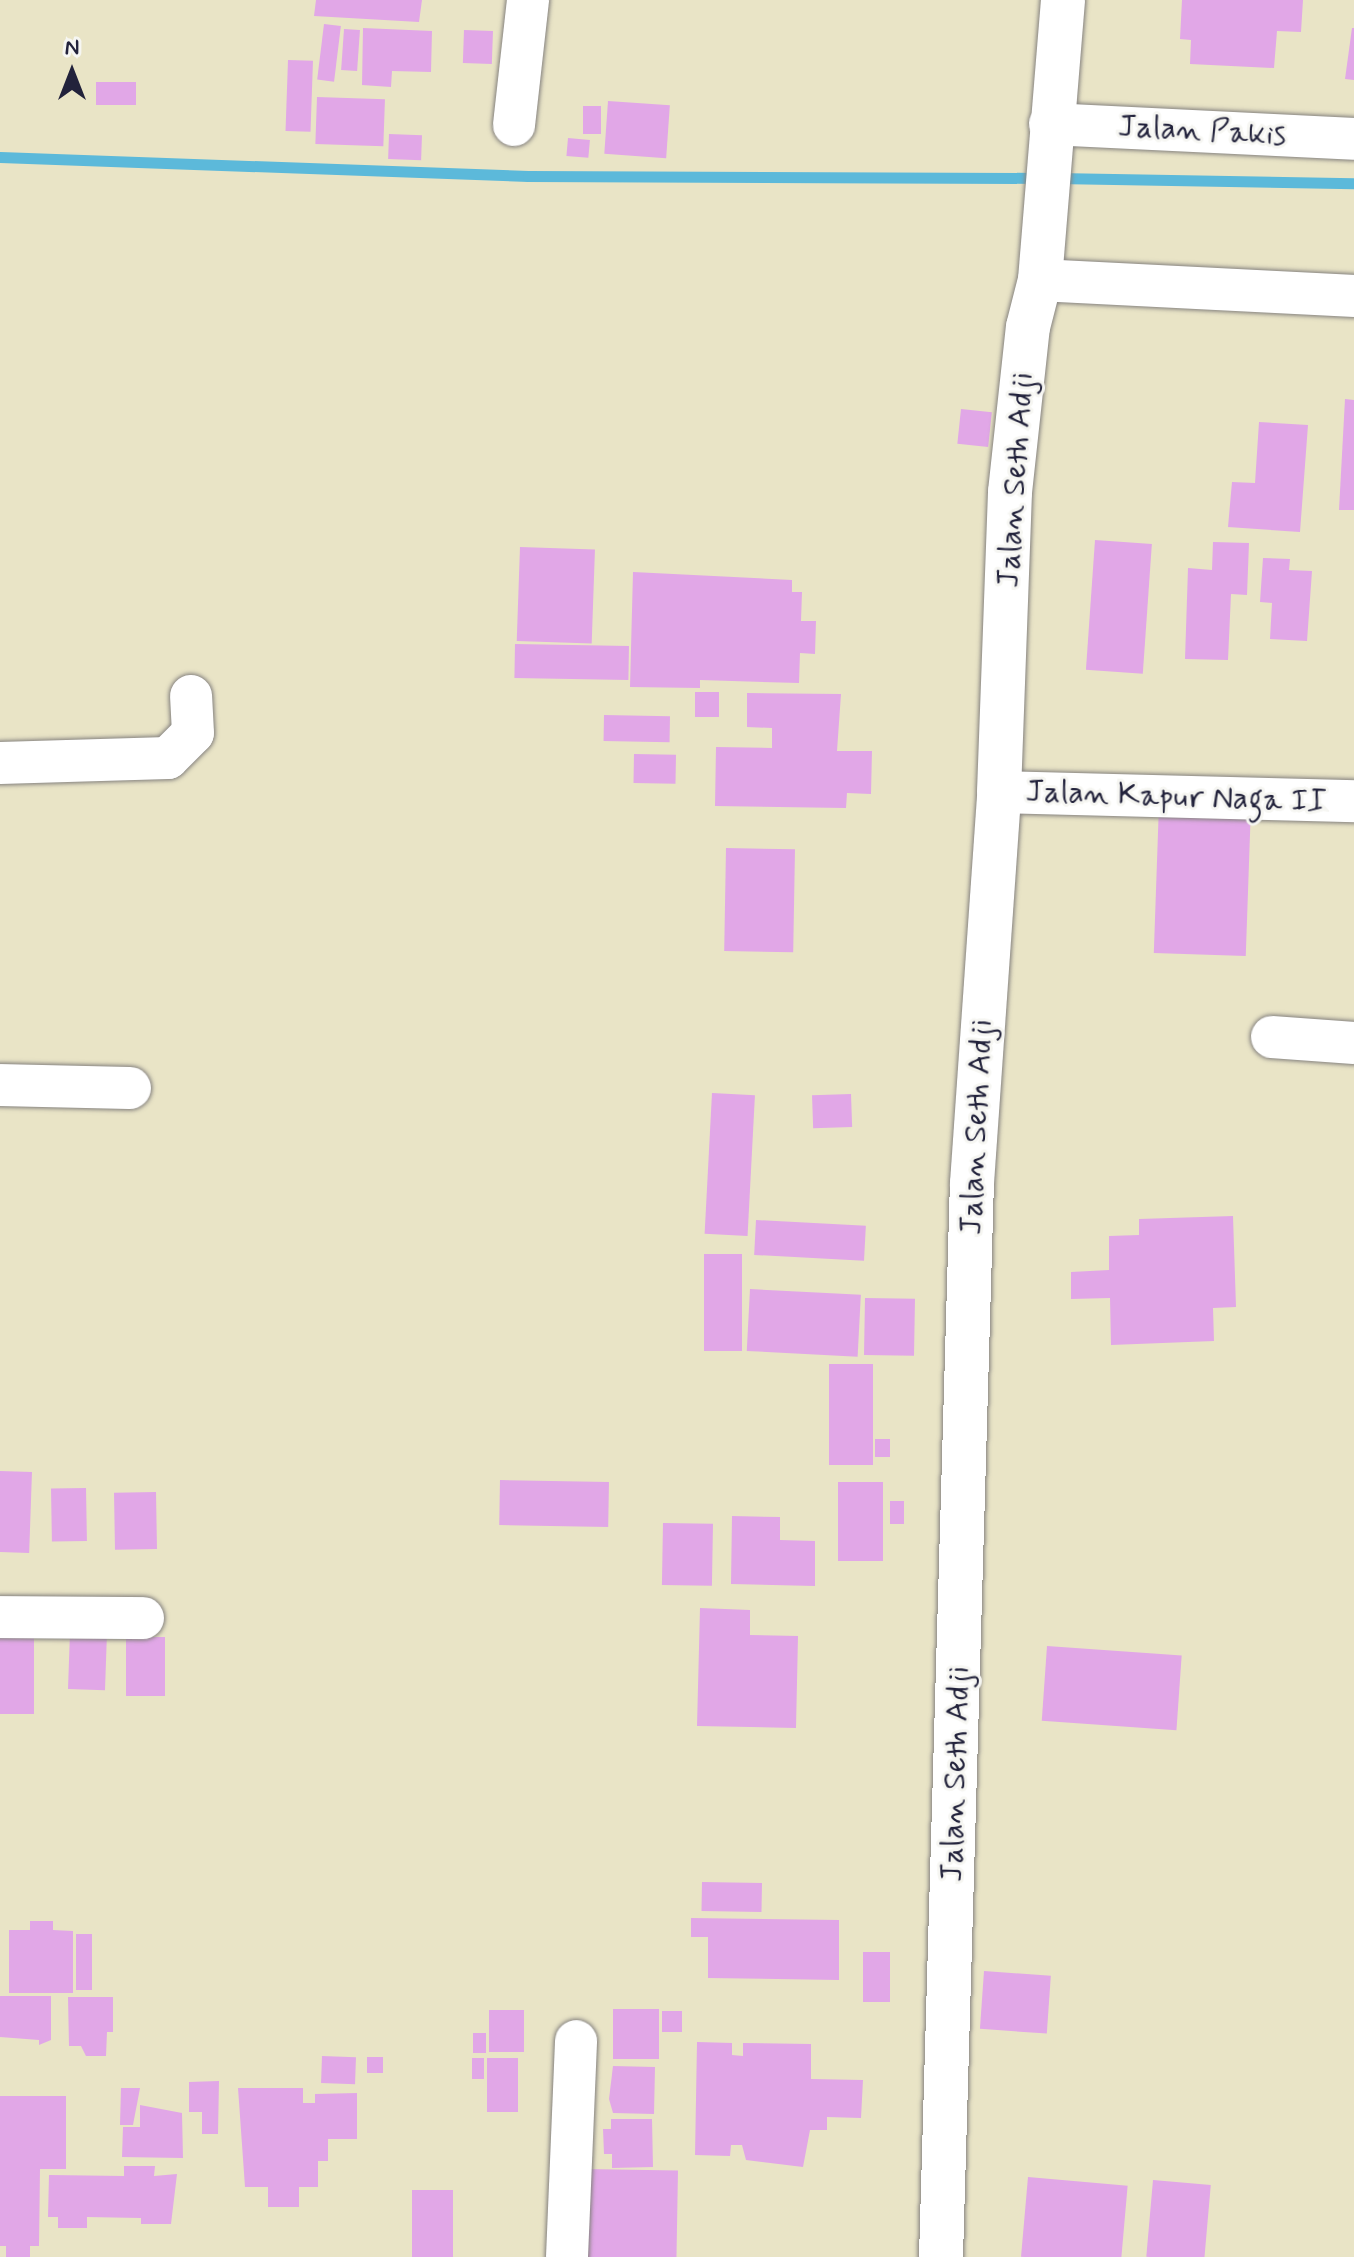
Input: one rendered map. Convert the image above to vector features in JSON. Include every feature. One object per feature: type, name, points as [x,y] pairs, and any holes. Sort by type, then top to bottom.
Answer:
[{"type":"street","points":[[514,125],[528,0]]},
{"type":"street","name":"Jalan Seth Adji","points":[[941,2257],[972,1183],[999,792],[1010,492],[1028,327],[1040,280],[1043,195],[1063,0]]},
{"type":"street","name":"Jalan Pakis","points":[[1050,131],[1354,139]]},
{"type":"street","points":[[1040,280],[1354,296]]},
{"type":"street","points":[[0,763],[168,758],[193,733],[191,696]]},
{"type":"street","name":"Jalan Kapur Naga II","points":[[999,792],[1354,801]]},
{"type":"street","points":[[1272,1037],[1354,1043]]},
{"type":"street","points":[[0,1085],[130,1088]]},
{"type":"street","points":[[0,1617],[143,1618]]},
{"type":"street","points":[[567,2257],[576,2041]]},
{"type":"building","points":[[316,0],[422,0],[419,22],[314,16]]},
{"type":"building","points":[[1182,0],[1303,0],[1301,32],[1277,31],[1274,68],[1190,64],[1191,40],[1180,39]]},
{"type":"building","points":[[324,24],[341,26],[334,82],[317,80]]},
{"type":"building","points":[[363,28],[432,31],[431,72],[392,71],[391,87],[362,85]]},
{"type":"building","points":[[1354,28],[1354,80],[1345,79]]},
{"type":"building","points":[[344,29],[360,30],[357,71],[341,70]]},
{"type":"building","points":[[464,30],[493,31],[492,64],[463,63]]},
{"type":"building","points":[[288,60],[313,61],[311,132],[286,131]]},
{"type":"building","points":[[96,82],[136,82],[136,105],[96,105]]},
{"type":"building","points":[[317,97],[385,99],[383,146],[315,144]]},
{"type":"building","points":[[608,101],[670,105],[666,158],[604,154]]},
{"type":"building","points":[[583,106],[601,106],[601,134],[583,134]]},
{"type":"building","points":[[389,134],[422,135],[421,160],[388,159]]},
{"type":"building","points":[[568,138],[590,140],[588,158],[566,156]]},
{"type":"building","points":[[1345,399],[1354,400],[1354,510],[1339,510]]},
{"type":"building","points":[[961,409],[992,412],[988,447],[957,444]]},
{"type":"building","points":[[1259,422],[1308,425],[1300,532],[1228,527],[1232,482],[1255,483]]},
{"type":"building","points":[[1095,540],[1152,544],[1143,674],[1086,670]]},
{"type":"building","points":[[1213,542],[1249,543],[1247,595],[1231,594],[1228,660],[1185,659],[1188,568],[1212,570]]},
{"type":"building","points":[[520,547],[595,550],[592,644],[517,641]]},
{"type":"building","points":[[1263,558],[1290,559],[1289,570],[1312,571],[1307,641],[1270,639],[1272,603],[1260,602]]},
{"type":"building","points":[[633,572],[792,580],[792,592],[802,592],[801,621],[816,621],[815,654],[800,653],[799,683],[700,680],[700,688],[630,687]]},
{"type":"building","points":[[515,644],[629,646],[628,680],[514,678]]},
{"type":"building","points":[[695,692],[719,692],[719,717],[695,717]]},
{"type":"building","points":[[747,693],[841,694],[837,751],[872,751],[871,794],[847,793],[846,808],[715,806],[716,747],[772,748],[772,728],[747,727]]},
{"type":"building","points":[[604,715],[670,716],[670,742],[604,741]]},
{"type":"building","points":[[634,754],[676,755],[675,784],[633,783]]},
{"type":"building","points":[[1159,804],[1251,807],[1246,956],[1154,953]]},
{"type":"building","points":[[726,848],[795,849],[793,952],[724,951]]},
{"type":"building","points":[[712,1093],[755,1095],[748,1236],[705,1234]]},
{"type":"building","points":[[851,1094],[852,1127],[813,1128],[812,1095]]},
{"type":"building","points":[[1233,1216],[1236,1307],[1213,1308],[1214,1341],[1111,1345],[1110,1298],[1071,1299],[1071,1272],[1109,1270],[1109,1236],[1139,1235],[1139,1219]]},
{"type":"building","points":[[756,1220],[866,1226],[864,1261],[754,1255]]},
{"type":"building","points":[[704,1254],[742,1254],[742,1351],[704,1351]]},
{"type":"building","points":[[750,1289],[861,1295],[858,1357],[747,1351]]},
{"type":"building","points":[[865,1298],[915,1299],[914,1356],[864,1355]]},
{"type":"building","points":[[829,1364],[873,1364],[873,1465],[829,1465]]},
{"type":"building","points":[[875,1439],[890,1439],[890,1457],[875,1457]]},
{"type":"building","points":[[0,1471],[32,1472],[29,1553],[0,1552]]},
{"type":"building","points":[[500,1480],[609,1482],[608,1527],[499,1525]]},
{"type":"building","points":[[838,1482],[883,1482],[883,1561],[838,1561]]},
{"type":"building","points":[[86,1488],[87,1541],[52,1542],[51,1489]]},
{"type":"building","points":[[156,1492],[157,1549],[115,1550],[114,1493]]},
{"type":"building","points":[[890,1501],[904,1501],[904,1524],[890,1524]]},
{"type":"building","points":[[732,1516],[780,1517],[780,1540],[815,1541],[815,1586],[731,1584]]},
{"type":"building","points":[[663,1523],[713,1524],[712,1586],[662,1585]]},
{"type":"building","points":[[700,1608],[750,1610],[750,1635],[798,1636],[796,1728],[697,1726]]},
{"type":"building","points":[[0,1630],[34,1630],[34,1714],[0,1714]]},
{"type":"building","points":[[70,1632],[107,1633],[105,1690],[68,1689]]},
{"type":"building","points":[[126,1637],[165,1637],[165,1696],[126,1696]]},
{"type":"building","points":[[1047,1646],[1182,1655],[1176,1730],[1042,1721]]},
{"type":"building","points":[[702,1882],[762,1883],[761,1912],[701,1911]]},
{"type":"building","points":[[691,1918],[839,1920],[839,1980],[708,1978],[708,1937],[691,1937]]},
{"type":"building","points":[[30,1921],[53,1921],[53,1930],[73,1931],[73,1993],[9,1993],[9,1930],[30,1930]]},
{"type":"building","points":[[76,1934],[92,1934],[92,1990],[76,1990]]},
{"type":"building","points":[[863,1952],[890,1952],[890,2002],[863,2002]]},
{"type":"building","points":[[984,1971],[1051,1976],[1047,2034],[980,2029]]},
{"type":"building","points":[[0,1996],[51,1996],[51,2040],[39,2045],[39,2040],[0,2037]]},
{"type":"building","points":[[68,1997],[113,1997],[113,2032],[107,2032],[106,2056],[86,2056],[81,2046],[69,2046]]},
{"type":"building","points":[[613,2009],[659,2009],[659,2059],[613,2059]]},
{"type":"building","points":[[489,2010],[524,2010],[524,2052],[489,2052]]},
{"type":"building","points":[[662,2011],[682,2011],[682,2032],[662,2032]]},
{"type":"building","points":[[473,2033],[486,2033],[486,2053],[473,2053]]},
{"type":"building","points":[[697,2042],[732,2043],[732,2055],[743,2056],[743,2043],[811,2044],[811,2079],[863,2080],[861,2118],[827,2117],[827,2130],[810,2130],[803,2167],[746,2160],[742,2145],[731,2145],[730,2156],[695,2155]]},
{"type":"building","points":[[322,2056],[356,2057],[355,2084],[321,2083]]},
{"type":"building","points":[[367,2057],[383,2057],[383,2073],[367,2073]]},
{"type":"building","points":[[472,2058],[484,2058],[484,2079],[472,2079]]},
{"type":"building","points":[[487,2058],[518,2058],[518,2112],[487,2112]]},
{"type":"building","points":[[613,2066],[655,2067],[654,2114],[613,2113],[609,2099]]},
{"type":"building","points":[[219,2081],[218,2134],[202,2134],[202,2112],[189,2112],[189,2082]]},
{"type":"building","points":[[121,2088],[140,2088],[133,2125],[120,2125]]},
{"type":"building","points":[[238,2088],[303,2088],[303,2103],[315,2103],[315,2094],[357,2093],[357,2139],[328,2139],[328,2161],[318,2161],[318,2187],[299,2187],[299,2207],[268,2207],[268,2187],[245,2187]]},
{"type":"building","points":[[0,2096],[66,2096],[66,2169],[40,2169],[39,2246],[30,2246],[30,2257],[6,2257],[6,2246],[0,2246]]},
{"type":"building","points":[[140,2105],[182,2113],[183,2158],[122,2157],[123,2127],[140,2127]]},
{"type":"building","points":[[611,2119],[652,2119],[653,2167],[612,2168],[612,2154],[604,2154],[603,2129],[611,2129]]},
{"type":"building","points":[[124,2166],[155,2166],[154,2176],[177,2174],[171,2224],[141,2224],[141,2218],[87,2217],[87,2228],[58,2228],[58,2217],[48,2217],[49,2175],[124,2176]]},
{"type":"building","points":[[585,2169],[678,2171],[676,2257],[583,2257]]},
{"type":"building","points":[[1028,2177],[1128,2186],[1121,2257],[1021,2257]]},
{"type":"building","points":[[1153,2180],[1211,2185],[1204,2257],[1146,2257]]},
{"type":"building","points":[[412,2190],[453,2190],[453,2257],[412,2257]]},
{"type":"waterway","points":[[0,157],[528,176],[1039,178]]},
{"type":"waterway","points":[[1056,178],[1354,183]]}]
